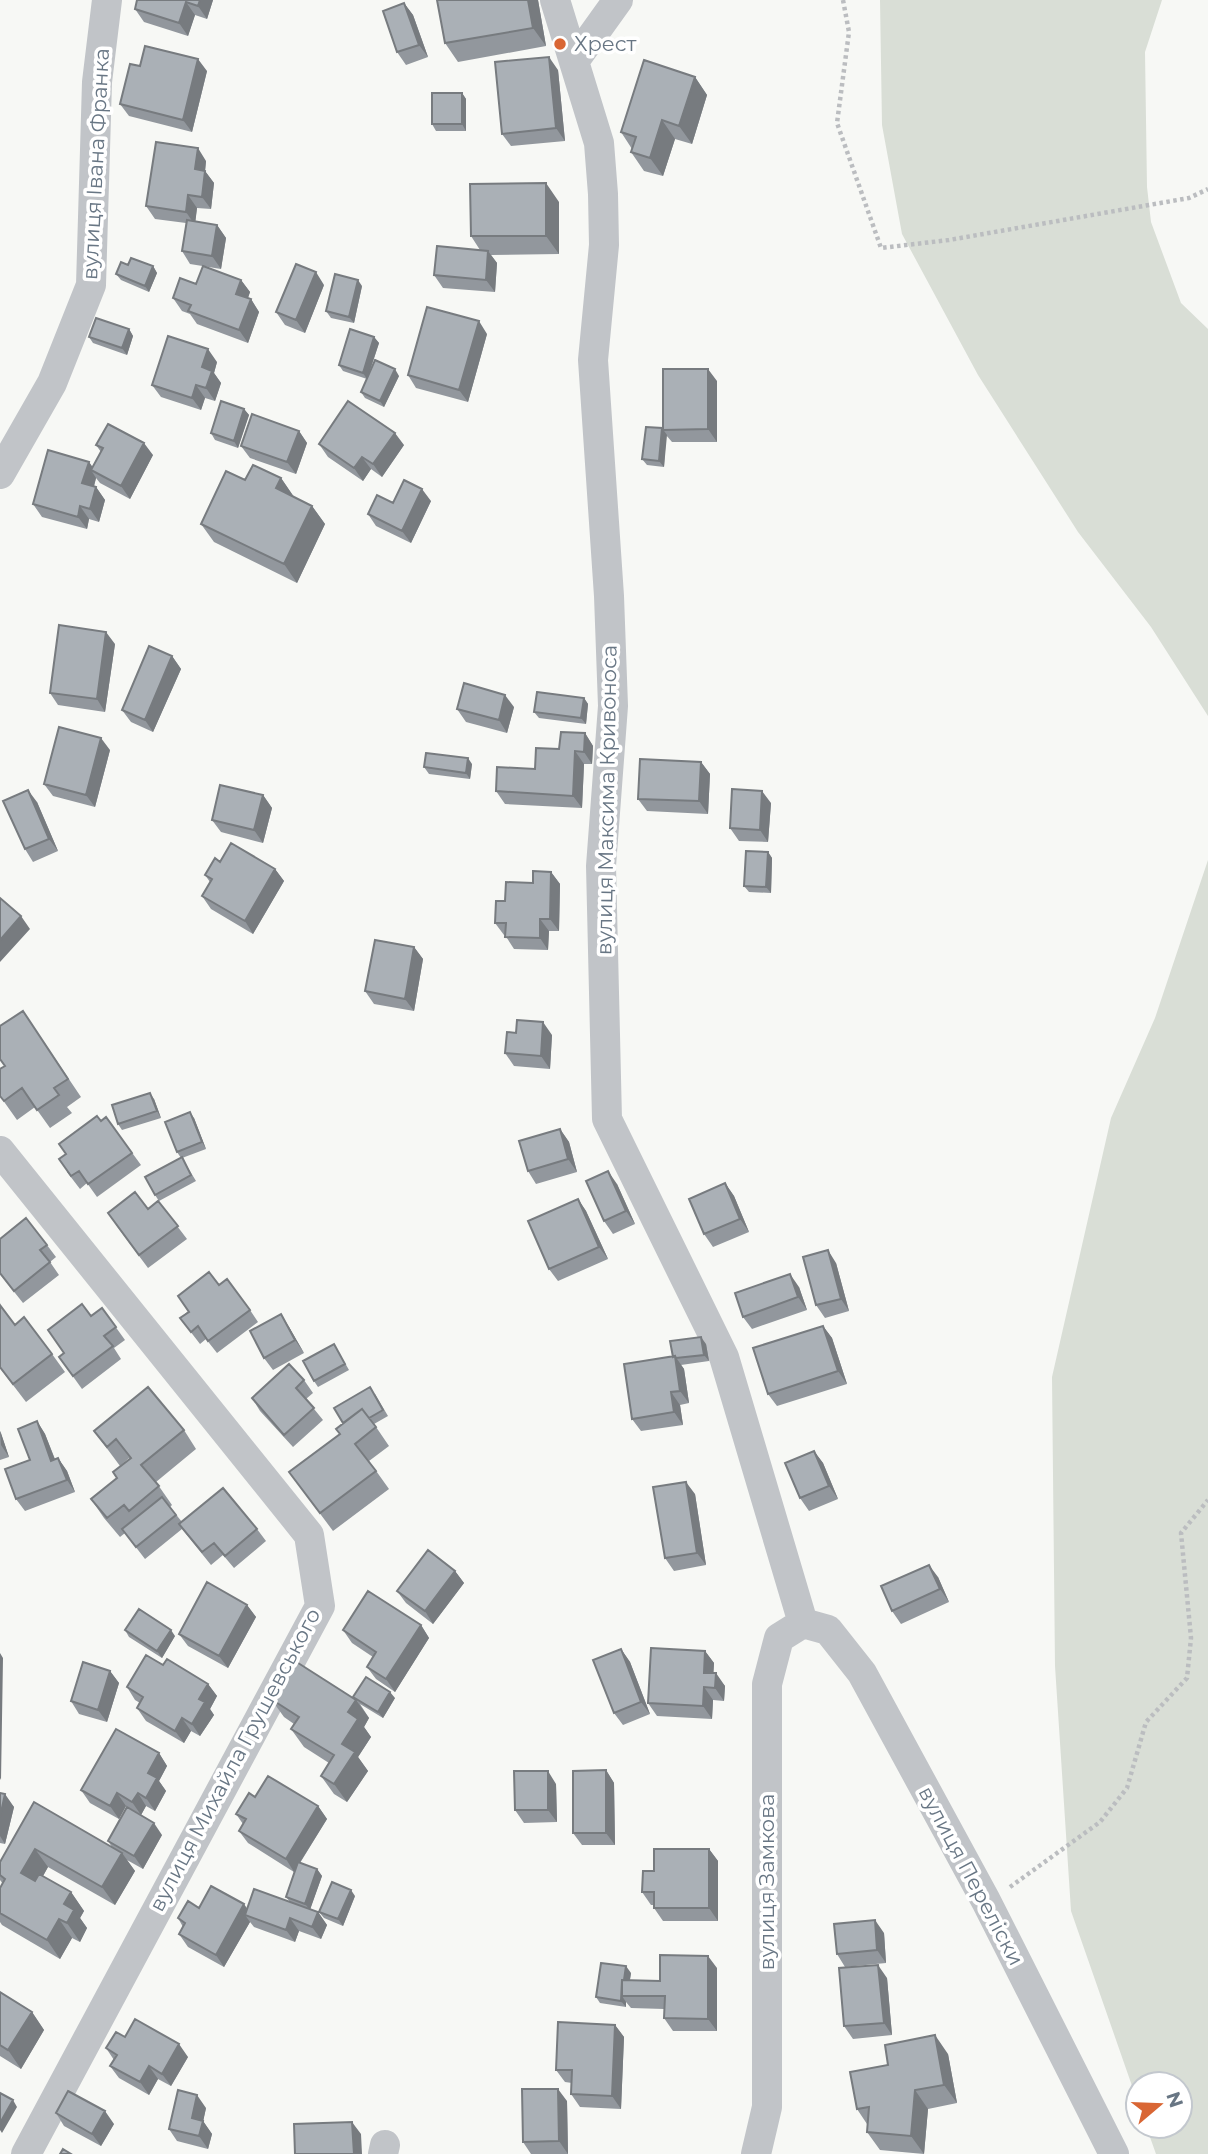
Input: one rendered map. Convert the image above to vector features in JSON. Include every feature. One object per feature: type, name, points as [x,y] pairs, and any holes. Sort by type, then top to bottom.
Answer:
[{"type":"street","name":"вулиця Івана Франка","points":[[0,474],[52,383],[91,285],[97,82],[107,0]]},
{"type":"street","name":"вулиця Максима Кривоноса","points":[[555,0],[599,143],[603,194],[604,246],[593,360],[610,596],[613,706],[601,866],[607,1119],[724,1357],[803,1623]]},
{"type":"street","points":[[575,60],[618,0]]},
{"type":"street","name":"вулиця Михайла Грушевського","points":[[0,1151],[309,1535],[320,1606],[26,2154]]},
{"type":"street","name":"вулиця Переліски","points":[[803,1623],[828,1630],[862,1674],[986,1901],[1114,2154]]},
{"type":"street","name":"вулиця Замкова","points":[[756,2154],[767,2106],[767,1684],[779,1638],[803,1623]]},
{"type":"path","points":[[843,0],[849,32],[837,123],[881,248],[949,240],[1189,198],[1208,189]]},
{"type":"path","points":[[986,1901],[1100,1822],[1126,1787],[1146,1722],[1187,1678],[1192,1638],[1181,1533],[1208,1500]]},
{"type":"shaded area","points":[[880,0],[1162,0],[1145,52],[1147,187],[1151,222],[1181,303],[1208,329],[1208,716],[1151,627],[1078,532],[978,375],[902,234],[882,125]]},
{"type":"shaded area","points":[[1208,860],[1208,2154],[1156,2154],[1151,2140],[1194,2140],[1194,2070],[1126,2070],[1071,1911],[1055,1666],[1052,1377],[1111,1118],[1155,1018]]},
{"type":"building","points":[[137,0],[200,0],[198,6],[186,2],[179,23],[135,9]]},
{"type":"building","points":[[437,0],[528,0],[533,28],[445,43]]},
{"type":"building","points":[[404,3],[419,45],[397,52],[383,11]]},
{"type":"building","points":[[145,46],[198,59],[183,120],[120,104],[130,64],[140,66]]},
{"type":"building","points":[[549,57],[556,128],[502,134],[495,62]]},
{"type":"building","points":[[644,60],[695,77],[679,126],[662,120],[650,158],[631,152],[636,137],[621,132]]},
{"type":"building","points":[[432,93],[462,93],[462,124],[432,124]]},
{"type":"building","points":[[156,142],[198,148],[195,169],[205,171],[202,197],[188,195],[186,212],[146,206]]},
{"type":"building","points":[[546,183],[546,236],[471,236],[470,184]]},
{"type":"building","points":[[187,220],[217,225],[212,256],[182,251]]},
{"type":"building","points":[[437,246],[488,251],[486,280],[434,275]]},
{"type":"building","points":[[131,258],[153,266],[145,286],[116,274],[121,262],[128,265]]},
{"type":"building","points":[[296,264],[316,272],[296,320],[276,312]]},
{"type":"building","points":[[203,266],[241,280],[236,294],[251,299],[239,330],[188,311],[191,305],[173,298],[180,278],[196,284]]},
{"type":"building","points":[[335,274],[358,280],[349,317],[326,311]]},
{"type":"building","points":[[427,307],[479,321],[459,390],[408,375]]},
{"type":"building","points":[[96,318],[129,329],[122,348],[89,337]]},
{"type":"building","points":[[350,329],[374,337],[363,373],[339,365]]},
{"type":"building","points":[[168,336],[208,349],[202,367],[212,371],[206,388],[196,385],[192,398],[152,385]]},
{"type":"building","points":[[375,360],[395,369],[380,401],[361,392]]},
{"type":"building","points":[[663,369],[708,369],[708,429],[663,430]]},
{"type":"building","points":[[221,401],[244,409],[234,441],[211,433]]},
{"type":"building","points":[[348,401],[395,433],[373,464],[362,457],[354,468],[319,444]]},
{"type":"building","points":[[252,414],[299,431],[287,462],[241,446]]},
{"type":"building","points":[[108,424],[144,443],[121,486],[91,470],[103,448],[96,445]]},
{"type":"building","points":[[646,427],[662,428],[659,461],[642,459]]},
{"type":"building","points":[[48,450],[89,462],[82,483],[96,487],[90,509],[80,506],[78,517],[33,504]]},
{"type":"building","points":[[253,465],[281,478],[276,488],[312,506],[284,564],[201,524],[226,471],[245,480]]},
{"type":"building","points":[[404,480],[422,489],[402,531],[368,514],[377,495],[393,503]]},
{"type":"building","points":[[59,625],[106,632],[97,699],[50,693]]},
{"type":"building","points":[[149,646],[172,656],[145,720],[122,710]]},
{"type":"building","points":[[464,683],[505,695],[499,720],[457,709]]},
{"type":"building","points":[[537,692],[584,698],[581,718],[534,712]]},
{"type":"building","points":[[59,727],[101,738],[86,795],[44,784]]},
{"type":"building","points":[[561,732],[585,733],[584,752],[575,751],[573,796],[496,791],[497,767],[535,769],[536,748],[559,749]]},
{"type":"building","points":[[426,753],[468,758],[466,773],[424,767]]},
{"type":"building","points":[[640,759],[701,762],[699,801],[638,799]]},
{"type":"building","points":[[220,785],[263,795],[254,830],[212,820]]},
{"type":"building","points":[[732,789],[762,791],[760,830],[730,828]]},
{"type":"building","points":[[28,790],[49,839],[25,849],[3,801]]},
{"type":"building","points":[[231,843],[275,869],[245,921],[202,896],[212,879],[205,875],[215,858],[220,862]]},
{"type":"building","points":[[746,851],[768,852],[766,887],[744,886]]},
{"type":"building","points":[[533,871],[551,872],[550,919],[540,919],[540,938],[505,937],[506,923],[495,923],[496,901],[505,901],[506,882],[533,883]]},
{"type":"building","points":[[0,898],[21,916],[0,940]]},
{"type":"building","points":[[375,940],[414,947],[405,999],[365,991]]},
{"type":"building","points":[[23,1011],[68,1079],[54,1088],[59,1095],[37,1110],[22,1088],[4,1101],[0,1096],[0,1069],[5,1066],[0,1059],[0,1026]]},
{"type":"building","points":[[517,1020],[543,1022],[541,1056],[505,1053],[507,1032],[516,1033]]},
{"type":"building","points":[[150,1093],[157,1111],[118,1124],[112,1105]]},
{"type":"building","points":[[190,1112],[202,1142],[177,1152],[165,1122]]},
{"type":"building","points":[[97,1116],[101,1121],[106,1117],[132,1153],[88,1184],[79,1171],[71,1176],[59,1159],[66,1154],[59,1144]]},
{"type":"building","points":[[560,1129],[568,1159],[528,1171],[519,1141]]},
{"type":"building","points":[[182,1157],[191,1175],[155,1195],[145,1177]]},
{"type":"building","points":[[608,1171],[626,1211],[604,1221],[586,1181]]},
{"type":"building","points":[[725,1183],[740,1219],[704,1234],[689,1199]]},
{"type":"building","points":[[135,1192],[148,1209],[158,1201],[178,1226],[139,1255],[108,1213]]},
{"type":"building","points":[[578,1199],[599,1247],[549,1269],[528,1221]]},
{"type":"building","points":[[26,1218],[47,1245],[40,1250],[50,1262],[14,1291],[0,1273],[0,1239]]},
{"type":"building","points":[[828,1250],[841,1299],[816,1305],[803,1257]]},
{"type":"building","points":[[209,1272],[219,1285],[227,1279],[250,1310],[208,1341],[198,1326],[191,1332],[180,1318],[189,1312],[178,1296]]},
{"type":"building","points":[[790,1274],[798,1297],[743,1317],[735,1293]]},
{"type":"building","points":[[82,1304],[91,1316],[102,1308],[116,1327],[104,1336],[113,1346],[73,1376],[59,1357],[64,1353],[48,1330]]},
{"type":"building","points":[[0,1305],[15,1325],[24,1317],[52,1354],[13,1384],[0,1367]]},
{"type":"building","points":[[281,1314],[295,1340],[264,1358],[250,1331]]},
{"type":"building","points":[[823,1326],[838,1371],[768,1394],[753,1348]]},
{"type":"building","points":[[701,1337],[704,1355],[673,1357],[670,1341]]},
{"type":"building","points":[[334,1344],[345,1364],[314,1381],[303,1361]]},
{"type":"building","points":[[675,1356],[680,1391],[671,1392],[674,1412],[632,1419],[624,1364]]},
{"type":"building","points":[[289,1364],[304,1380],[296,1388],[314,1408],[284,1435],[252,1398]]},
{"type":"building","points":[[148,1387],[184,1430],[141,1465],[159,1486],[129,1511],[124,1505],[107,1518],[91,1499],[117,1478],[113,1472],[131,1458],[116,1439],[107,1447],[94,1431]]},
{"type":"building","points":[[370,1387],[383,1410],[369,1418],[362,1409],[343,1423],[334,1408]]},
{"type":"building","points":[[362,1409],[376,1427],[355,1444],[376,1471],[320,1513],[289,1472],[340,1434],[336,1429]]},
{"type":"building","points":[[37,1421],[51,1461],[58,1458],[67,1480],[16,1499],[5,1469],[30,1460],[18,1429]]},
{"type":"building","points":[[814,1451],[829,1486],[800,1498],[785,1463]]},
{"type":"building","points":[[686,1482],[697,1553],[665,1558],[653,1487]]},
{"type":"building","points":[[223,1488],[257,1529],[225,1556],[214,1543],[202,1552],[179,1524]]},
{"type":"building","points":[[162,1497],[176,1515],[136,1547],[122,1529]]},
{"type":"building","points":[[428,1550],[455,1571],[425,1611],[397,1591]]},
{"type":"building","points":[[929,1565],[940,1589],[892,1611],[881,1586]]},
{"type":"building","points":[[207,1582],[247,1605],[219,1656],[179,1634]]},
{"type":"building","points":[[368,1591],[421,1625],[386,1679],[367,1667],[376,1652],[343,1630]]},
{"type":"building","points":[[139,1609],[171,1630],[157,1651],[125,1630]]},
{"type":"building","points":[[651,1648],[705,1651],[704,1673],[716,1673],[715,1688],[704,1687],[703,1706],[648,1703]]},
{"type":"building","points":[[621,1649],[641,1702],[614,1713],[593,1660]]},
{"type":"building","points":[[146,1655],[163,1665],[167,1659],[208,1684],[199,1699],[205,1702],[192,1724],[182,1718],[175,1731],[137,1708],[143,1697],[127,1687]]},
{"type":"building","points":[[295,1661],[356,1700],[348,1712],[358,1719],[342,1744],[355,1752],[334,1784],[321,1776],[334,1755],[291,1729],[299,1717],[271,1699]]},
{"type":"building","points":[[83,1662],[110,1671],[98,1710],[71,1701]]},
{"type":"building","points":[[366,1677],[390,1692],[378,1712],[353,1697]]},
{"type":"building","points":[[116,1729],[159,1753],[148,1773],[157,1778],[146,1798],[138,1793],[132,1802],[117,1793],[110,1806],[81,1790]]},
{"type":"building","points":[[606,1770],[606,1833],[573,1833],[573,1771]]},
{"type":"building","points":[[514,1771],[548,1771],[548,1810],[515,1810]]},
{"type":"building","points":[[268,1776],[318,1806],[286,1859],[239,1831],[246,1819],[236,1814],[249,1793],[255,1797]]},
{"type":"building","points":[[0,1793],[5,1794],[0,1817]]},
{"type":"building","points":[[34,1802],[122,1853],[102,1887],[35,1849],[21,1873],[35,1881],[39,1874],[71,1892],[64,1904],[74,1910],[67,1923],[59,1919],[47,1940],[0,1913],[0,1888],[5,1879],[0,1875],[0,1862]]},
{"type":"building","points":[[127,1807],[154,1823],[134,1856],[108,1841]]},
{"type":"building","points":[[654,1849],[709,1849],[709,1908],[654,1908],[654,1892],[642,1892],[643,1871],[654,1871]]},
{"type":"building","points":[[298,1862],[317,1869],[305,1904],[286,1897]]},
{"type":"building","points":[[332,1882],[351,1890],[338,1919],[319,1912]]},
{"type":"building","points":[[211,1886],[244,1904],[216,1955],[179,1934],[185,1923],[178,1918],[188,1901],[199,1908]]},
{"type":"building","points":[[254,1889],[318,1912],[312,1927],[290,1918],[286,1930],[245,1915]]},
{"type":"building","points":[[875,1920],[877,1950],[837,1954],[834,1924]]},
{"type":"building","points":[[660,1955],[708,1956],[708,2019],[664,2018],[665,1996],[622,1996],[622,1980],[660,1981]]},
{"type":"building","points":[[601,1963],[626,1966],[621,2001],[596,1997]]},
{"type":"building","points":[[878,1965],[884,2023],[844,2026],[839,1968]]},
{"type":"building","points":[[0,1992],[32,2012],[8,2050],[0,2045]]},
{"type":"building","points":[[135,2019],[179,2044],[162,2074],[149,2066],[140,2082],[110,2066],[117,2055],[106,2048],[116,2032],[125,2037]]},
{"type":"building","points":[[558,2022],[615,2025],[612,2096],[571,2094],[572,2070],[556,2070]]},
{"type":"building","points":[[935,2035],[944,2085],[915,2090],[911,2136],[867,2132],[869,2107],[857,2109],[850,2072],[888,2065],[885,2045]]},
{"type":"building","points":[[522,2089],[558,2089],[559,2141],[523,2142]]},
{"type":"building","points":[[178,2090],[197,2095],[192,2118],[203,2121],[199,2136],[169,2129]]},
{"type":"building","points":[[68,2091],[105,2111],[92,2134],[56,2113]]},
{"type":"building","points":[[0,2093],[13,2100],[0,2123]]},
{"type":"building","points":[[352,2122],[354,2154],[295,2154],[294,2124]]},
{"type":"place","name":"Хрест","points":[[560,44]]}]
